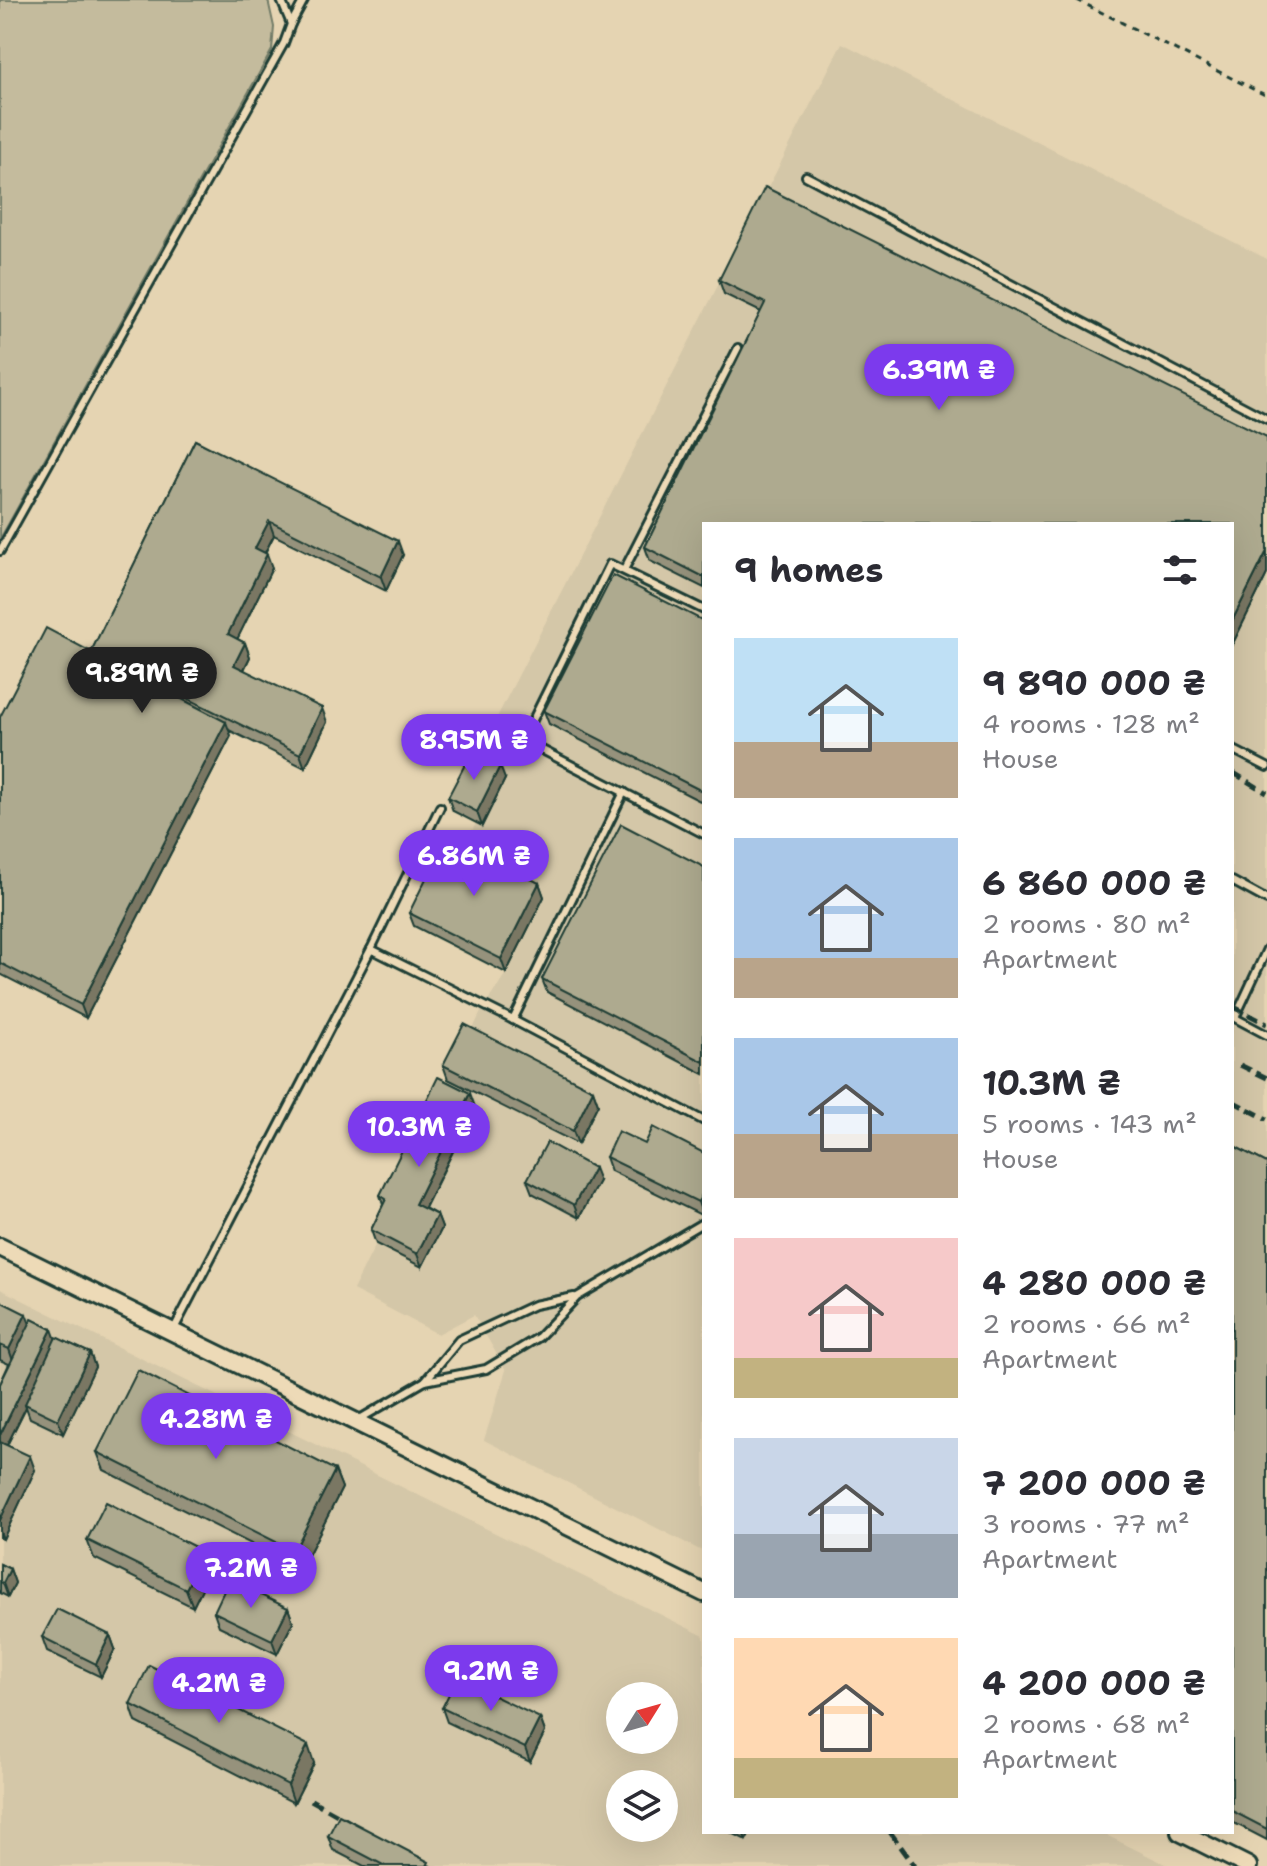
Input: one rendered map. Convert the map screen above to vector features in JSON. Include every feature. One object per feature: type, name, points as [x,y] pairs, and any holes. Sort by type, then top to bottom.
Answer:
[{"type":"street","points":[[0,1247],[702,1592]]},
{"type":"street","points":[[1184,1834],[1248,1866]]},
{"type":"lane","points":[[281,0],[291,24]]},
{"type":"lane","points":[[0,551],[284,43],[304,0]]},
{"type":"lane","points":[[806,176],[1267,419]]},
{"type":"lane","points":[[624,570],[738,348]]},
{"type":"lane","points":[[702,609],[610,564],[523,740],[702,833]]},
{"type":"lane","points":[[1234,750],[1267,767]]},
{"type":"lane","points":[[513,1020],[624,792]]},
{"type":"lane","points":[[172,1332],[371,949],[440,807]]},
{"type":"lane","points":[[1234,882],[1267,900]]},
{"type":"lane","points":[[371,949],[702,1120]]},
{"type":"lane","points":[[1234,1019],[1267,949]]},
{"type":"lane","points":[[1234,1021],[1267,1035]]},
{"type":"lane","points":[[355,1422],[425,1381],[486,1369],[539,1337],[577,1297],[702,1223]]},
{"type":"lane","points":[[425,1381],[459,1340],[534,1305],[577,1297]]},
{"type":"path","points":[[1077,0],[1267,96]]},
{"type":"shaded area","points":[[0,0],[268,0],[274,27],[272,50],[0,539]]},
{"type":"shaded area","points":[[842,43],[1267,259],[1267,1840],[1234,1823],[1234,522],[702,522],[702,1551],[484,1440],[506,1370],[474,1315],[438,1334],[353,1290],[481,1012],[506,973],[414,926],[476,823],[450,809]]},
{"type":"shaded area","points":[[0,1289],[702,1635],[702,1834],[1104,1834],[1169,1866],[0,1866]]},
{"type":"building","points":[[765,187],[1267,437],[1267,551],[1234,617],[1234,522],[702,522],[702,576],[645,547],[765,303],[719,280]]},
{"type":"building","points":[[195,440],[398,541],[381,577],[269,521],[255,548],[267,554],[228,634],[245,643],[234,665],[322,708],[300,754],[101,657],[226,722],[81,1005],[0,963],[0,717],[46,628],[91,652]]},
{"type":"building","points":[[613,575],[702,620],[702,791],[544,711]]},
{"type":"building","points":[[472,751],[500,766],[477,812],[448,797]]},
{"type":"building","points":[[621,824],[702,866],[702,1061],[542,979]]},
{"type":"building","points":[[447,836],[539,883],[501,959],[409,913]]},
{"type":"building","points":[[464,1024],[593,1090],[573,1131],[443,1065]]},
{"type":"building","points":[[438,1077],[470,1093],[415,1204],[437,1215],[417,1254],[371,1230],[386,1199],[380,1195]]},
{"type":"building","points":[[653,1127],[702,1152],[702,1195],[698,1202],[606,1157],[618,1131],[645,1144]]},
{"type":"building","points":[[547,1142],[594,1168],[574,1205],[527,1180]]},
{"type":"building","points":[[1234,1146],[1267,1163],[1267,1829],[1234,1812]]},
{"type":"building","points":[[0,1301],[26,1314],[9,1349],[0,1345]]},
{"type":"building","points":[[32,1319],[52,1329],[0,1435],[0,1384]]},
{"type":"building","points":[[56,1337],[90,1353],[58,1420],[25,1404]]},
{"type":"building","points":[[138,1370],[335,1470],[294,1551],[97,1452]]},
{"type":"building","points":[[0,1442],[30,1456],[0,1520]]},
{"type":"building","points":[[106,1502],[205,1552],[186,1589],[87,1540]]},
{"type":"building","points":[[0,1564],[10,1569],[3,1583],[0,1582]]},
{"type":"building","points":[[229,1580],[288,1608],[272,1640],[214,1612]]},
{"type":"building","points":[[57,1609],[110,1635],[96,1664],[42,1637]]},
{"type":"building","points":[[149,1665],[308,1745],[288,1785],[130,1704]]},
{"type":"building","points":[[457,1678],[540,1718],[525,1748],[442,1708]]},
{"type":"building","points":[[339,1815],[429,1862],[427,1866],[385,1866],[328,1836]]},
{"type":"railway","points":[[1234,773],[1267,793]]},
{"type":"railway","points":[[1234,1007],[1267,1024]]},
{"type":"railway","points":[[1240,1065],[1267,1078]]},
{"type":"railway","points":[[1234,1102],[1267,1119]]},
{"type":"railway","points":[[311,1800],[357,1826]]},
{"type":"railway","points":[[891,1834],[915,1866]]}]
